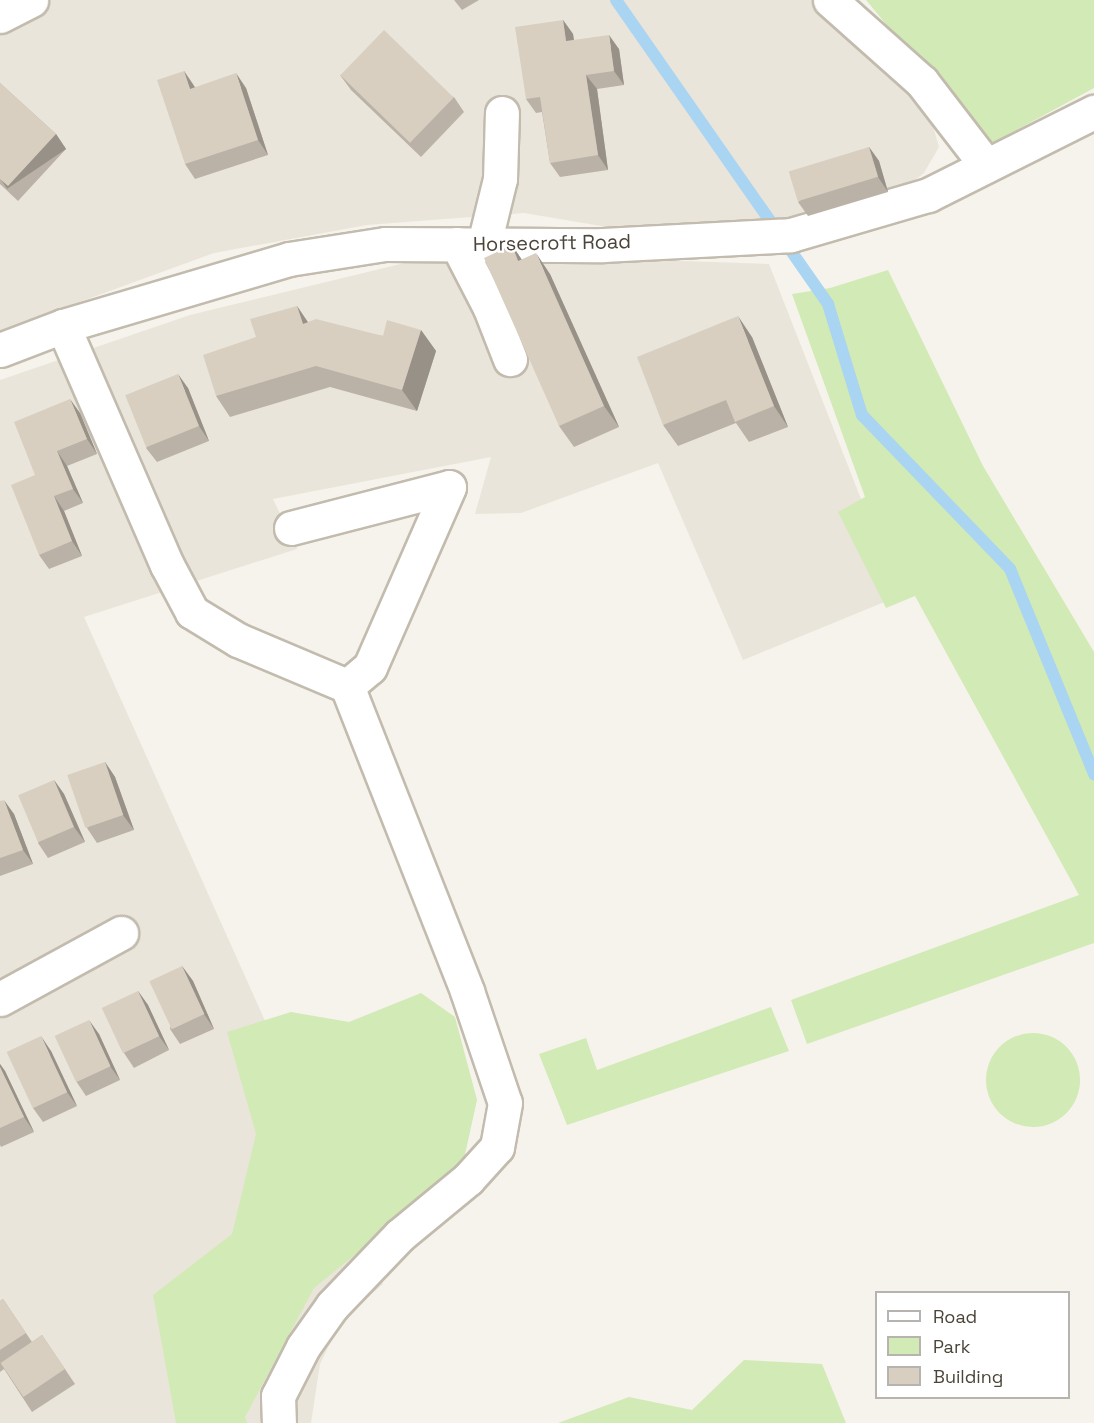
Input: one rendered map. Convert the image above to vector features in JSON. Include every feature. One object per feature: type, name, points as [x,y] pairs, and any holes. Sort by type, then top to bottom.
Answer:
[{"type":"street","points":[[0,16],[31,0]]},
{"type":"street","points":[[830,0],[922,82],[986,165]]},
{"type":"street","name":"Horsecroft Road","points":[[0,350],[63,326],[289,259],[385,244],[603,245],[791,235],[928,195],[1094,112]]},
{"type":"street","points":[[502,113],[500,179],[470,244],[490,308],[510,359]]},
{"type":"street","points":[[63,326],[167,565],[192,612],[238,640],[347,686],[467,991],[505,1102],[497,1147],[468,1179],[377,1259],[332,1306],[303,1347],[278,1396],[279,1423]]},
{"type":"street","points":[[291,528],[449,487],[370,667],[347,686]]},
{"type":"street","points":[[0,999],[122,933]]},
{"type":"shaded area","points":[[0,0],[814,0],[929,113],[939,147],[924,173],[903,189],[791,226],[607,227],[524,213],[367,225],[214,253],[0,331]]},
{"type":"shaded area","points":[[446,253],[769,264],[899,596],[743,660],[658,463],[521,513],[475,514],[491,457],[273,499],[297,549],[84,617],[383,1284],[341,1321],[320,1364],[311,1423],[0,1423],[0,380],[190,315]]},
{"type":"green space","points":[[866,0],[1094,0],[1094,88],[987,146]]},
{"type":"green space","points":[[888,270],[983,466],[1094,652],[1094,943],[807,1044],[791,1000],[1079,895],[915,596],[886,608],[838,512],[865,497],[792,294],[830,288]]},
{"type":"green space","points":[[421,993],[455,1017],[477,1100],[462,1168],[314,1288],[245,1417],[247,1423],[176,1423],[153,1295],[232,1234],[256,1134],[227,1032],[291,1012],[349,1022]]},
{"type":"green space","points":[[771,1007],[789,1051],[567,1125],[539,1054],[586,1038],[597,1070]]},
{"type":"green space","points":[[1033,1033],[1051,1036],[1066,1047],[1077,1062],[1080,1080],[1077,1098],[1066,1113],[1051,1124],[1033,1127],[1015,1124],[1000,1113],[989,1098],[986,1080],[989,1062],[1000,1047],[1015,1036]]},
{"type":"green space","points":[[744,1360],[822,1364],[846,1423],[558,1423],[629,1397],[692,1410]]},
{"type":"building","points":[[563,20],[566,41],[609,35],[614,71],[586,75],[598,155],[550,163],[540,97],[526,99],[515,27]]},
{"type":"building","points":[[384,30],[454,97],[410,143],[340,75]]},
{"type":"building","points":[[184,71],[190,89],[236,73],[258,140],[185,164],[157,80]]},
{"type":"building","points":[[0,83],[56,134],[8,186],[0,179]]},
{"type":"building","points":[[869,147],[878,177],[798,201],[789,172]]},
{"type":"building","points":[[512,245],[518,261],[536,253],[604,406],[559,426],[484,258]]},
{"type":"building","points":[[297,306],[303,324],[316,319],[383,336],[387,320],[421,330],[402,390],[316,366],[216,396],[203,355],[256,337],[250,319]]},
{"type":"building","points":[[738,316],[774,406],[735,422],[726,400],[663,425],[637,357]]},
{"type":"building","points":[[178,374],[199,426],[146,447],[125,395]]},
{"type":"building","points":[[70,399],[87,439],[57,451],[73,489],[54,496],[72,541],[39,555],[11,485],[35,475],[14,422]]},
{"type":"building","points":[[105,762],[123,815],[85,828],[67,775]]},
{"type":"building","points":[[54,780],[74,827],[38,842],[18,795]]},
{"type":"building","points":[[4,800],[23,850],[0,858],[0,801]]},
{"type":"building","points":[[182,966],[204,1014],[172,1029],[149,981]]},
{"type":"building","points":[[138,991],[159,1036],[123,1053],[102,1008]]},
{"type":"building","points":[[89,1020],[111,1066],[76,1082],[55,1036]]},
{"type":"building","points":[[41,1036],[67,1092],[33,1108],[7,1052]]},
{"type":"building","points":[[0,1067],[24,1117],[0,1128]]},
{"type":"building","points":[[3,1299],[26,1333],[0,1350],[0,1301]]},
{"type":"building","points":[[42,1335],[65,1369],[23,1397],[1,1363]]},
{"type":"waterway","points":[[616,0],[828,304],[862,415],[1010,569],[1094,774]]}]
